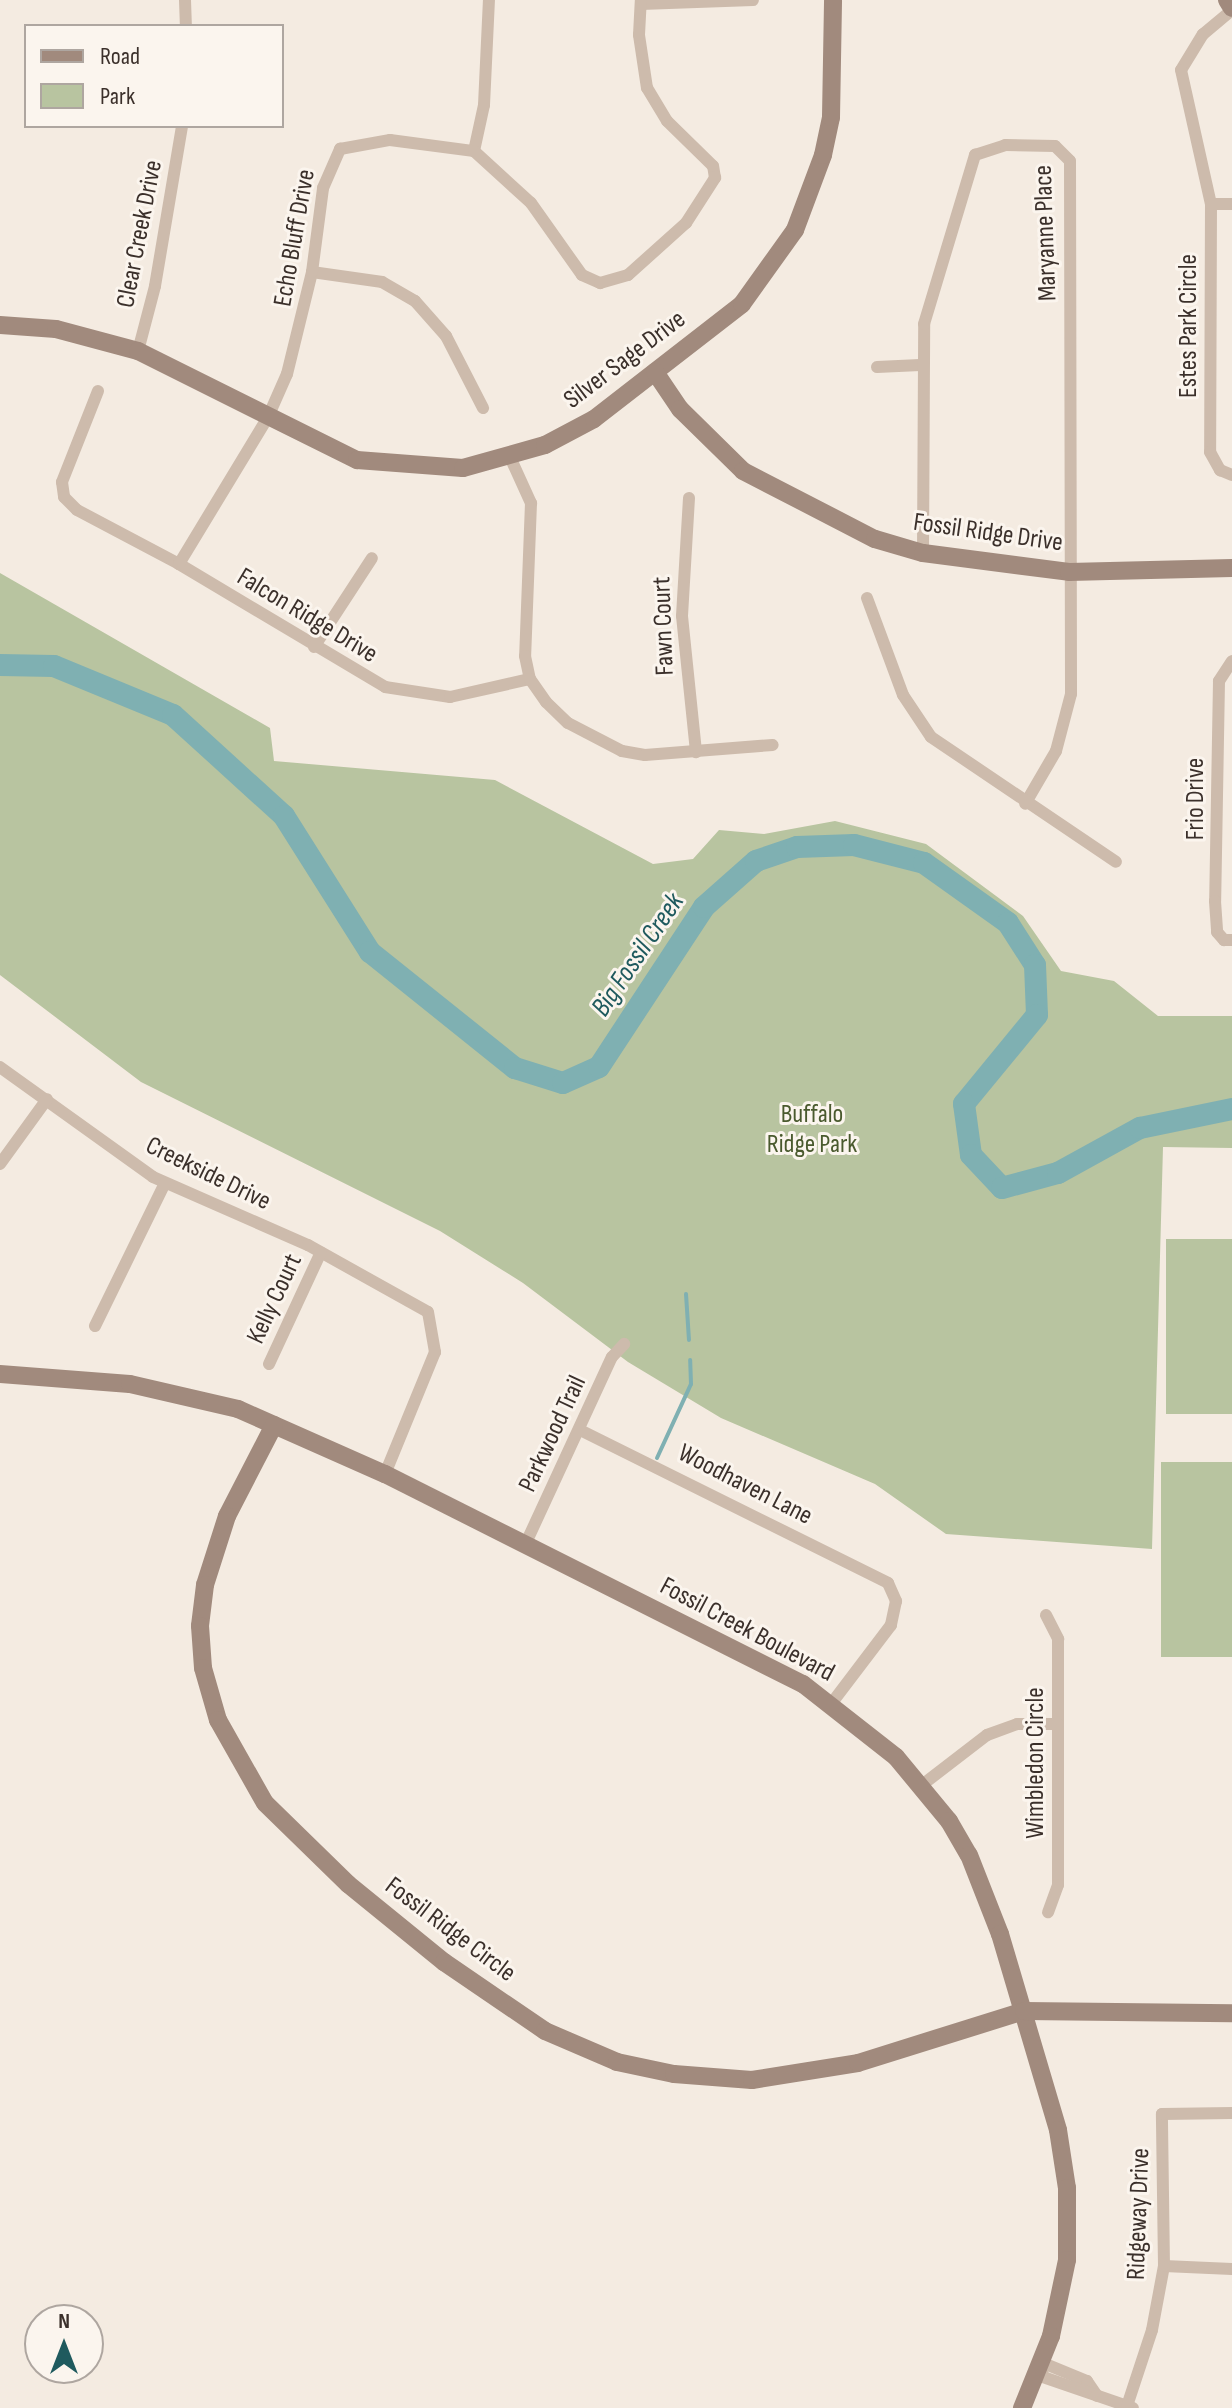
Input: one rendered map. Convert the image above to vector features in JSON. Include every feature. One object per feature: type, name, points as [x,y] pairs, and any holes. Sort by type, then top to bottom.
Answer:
[{"type":"street","points":[[185,0],[186,24]]},
{"type":"street","points":[[489,0],[484,105],[474,151],[531,203],[590,280],[616,281],[651,258],[686,223],[715,178],[713,166],[667,121],[647,88],[639,35],[641,2],[753,0]]},
{"type":"street","name":"Silver Sage Drive","points":[[0,325],[56,329],[138,351],[229,392],[268,417],[330,449],[379,464],[463,468],[510,457],[594,419],[742,304],[795,230],[831,117],[833,0]]},
{"type":"street","points":[[1227,0],[1232,9]]},
{"type":"street","name":"Estes Park Circle","points":[[1232,9],[1203,34],[1181,70],[1181,88],[1206,166],[1211,204],[1210,452],[1220,470],[1232,475]]},
{"type":"street","name":"Clear Creek Drive","points":[[138,351],[155,286],[182,128]]},
{"type":"street","name":"Echo Bluff Drive","points":[[179,564],[268,417],[294,355],[312,272],[323,188],[340,149],[390,140],[474,151]]},
{"type":"street","name":"Maryanne Place","points":[[923,553],[926,484],[920,365],[924,324],[975,155],[1005,145],[1062,149],[1070,161],[1068,717],[1056,751],[1025,804]]},
{"type":"street","points":[[1211,204],[1232,204]]},
{"type":"street","points":[[312,272],[382,282],[415,301],[446,336],[483,408]]},
{"type":"street","points":[[877,367],[920,365]]},
{"type":"street","name":"Fossil Ridge Drive","points":[[655,372],[680,409],[743,471],[827,518],[923,553],[1069,572],[1232,568]]},
{"type":"street","name":"Falcon Ridge Drive","points":[[98,391],[65,468],[64,497],[109,531],[179,564],[362,677],[415,695],[480,693],[530,679]]},
{"type":"street","points":[[510,457],[526,485],[534,527],[523,627],[530,679],[568,723],[605,745],[645,755],[773,745]]},
{"type":"street","name":"Fawn Court","points":[[689,498],[682,616],[696,752]]},
{"type":"street","points":[[314,647],[372,558]]},
{"type":"street","points":[[867,598],[903,695],[920,725],[961,761],[1116,862]]},
{"type":"street","name":"Frio Drive","points":[[1228,940],[1217,932],[1215,901],[1219,692],[1225,665],[1232,661]]},
{"type":"street","name":"Creekside Drive","points":[[0,1067],[47,1099],[109,1149],[165,1183],[321,1252],[428,1312],[437,1343],[385,1474]]},
{"type":"street","points":[[0,1164],[47,1099]]},
{"type":"street","points":[[95,1326],[165,1183]]},
{"type":"street","name":"Kelly Court","points":[[269,1364],[321,1252]]},
{"type":"street","name":"Parkwood Trail","points":[[525,1545],[612,1357],[624,1344]]},
{"type":"street","name":"Fossil Creek Boulevard","points":[[0,1374],[64,1377],[179,1393],[274,1425],[385,1474],[803,1684],[831,1704],[922,1785],[969,1855],[1024,2011],[1058,2130],[1067,2188],[1067,2260],[1041,2368],[1022,2408]]},
{"type":"street","name":"Fossil Ridge Circle","points":[[274,1425],[227,1516],[205,1585],[200,1626],[203,1668],[218,1720],[265,1803],[348,1884],[444,1962],[558,2038],[617,2062],[674,2074],[752,2080],[858,2063],[1024,2011],[1232,2013]]},
{"type":"street","name":"Woodhaven Lane","points":[[580,1430],[888,1583],[896,1601],[891,1625],[831,1704]]},
{"type":"street","name":"Wimbledon Circle","points":[[1046,1615],[1058,1639],[1058,1885],[1048,1912]]},
{"type":"street","points":[[922,1785],[987,1735],[1017,1724],[1058,1724]]},
{"type":"street","name":"Ridgeway Drive","points":[[1130,2407],[1152,2330],[1164,2266],[1162,2114],[1232,2113]]},
{"type":"street","points":[[1164,2266],[1232,2269]]},
{"type":"street","points":[[1041,2368],[1043,2377],[1130,2407]]},
{"type":"green space","name":"Buffalo Ridge Park","points":[[0,573],[270,728],[274,761],[495,780],[653,864],[693,859],[719,830],[764,834],[835,821],[926,844],[1023,916],[1061,971],[1114,981],[1158,1016],[1232,1016],[1232,1148],[1163,1147],[1152,1549],[946,1534],[875,1484],[721,1418],[628,1362],[523,1283],[440,1231],[141,1082],[0,975]]},
{"type":"green space","points":[[1166,1239],[1232,1239],[1232,1414],[1166,1414]]},
{"type":"green space","points":[[1161,1462],[1232,1462],[1232,1657],[1161,1657]]},
{"type":"waterway","name":"Big Fossil Creek","points":[[0,665],[54,666],[173,715],[284,816],[370,952],[515,1068],[563,1083],[599,1067],[704,907],[756,861],[797,847],[854,845],[924,863],[1008,923],[1035,965],[1037,1015],[964,1104],[971,1155],[1002,1188],[1058,1173],[1140,1128],[1232,1109]]},
{"type":"waterway","points":[[686,1294],[689,1340]]},
{"type":"waterway","points":[[657,1458],[691,1384],[690,1360]]}]
